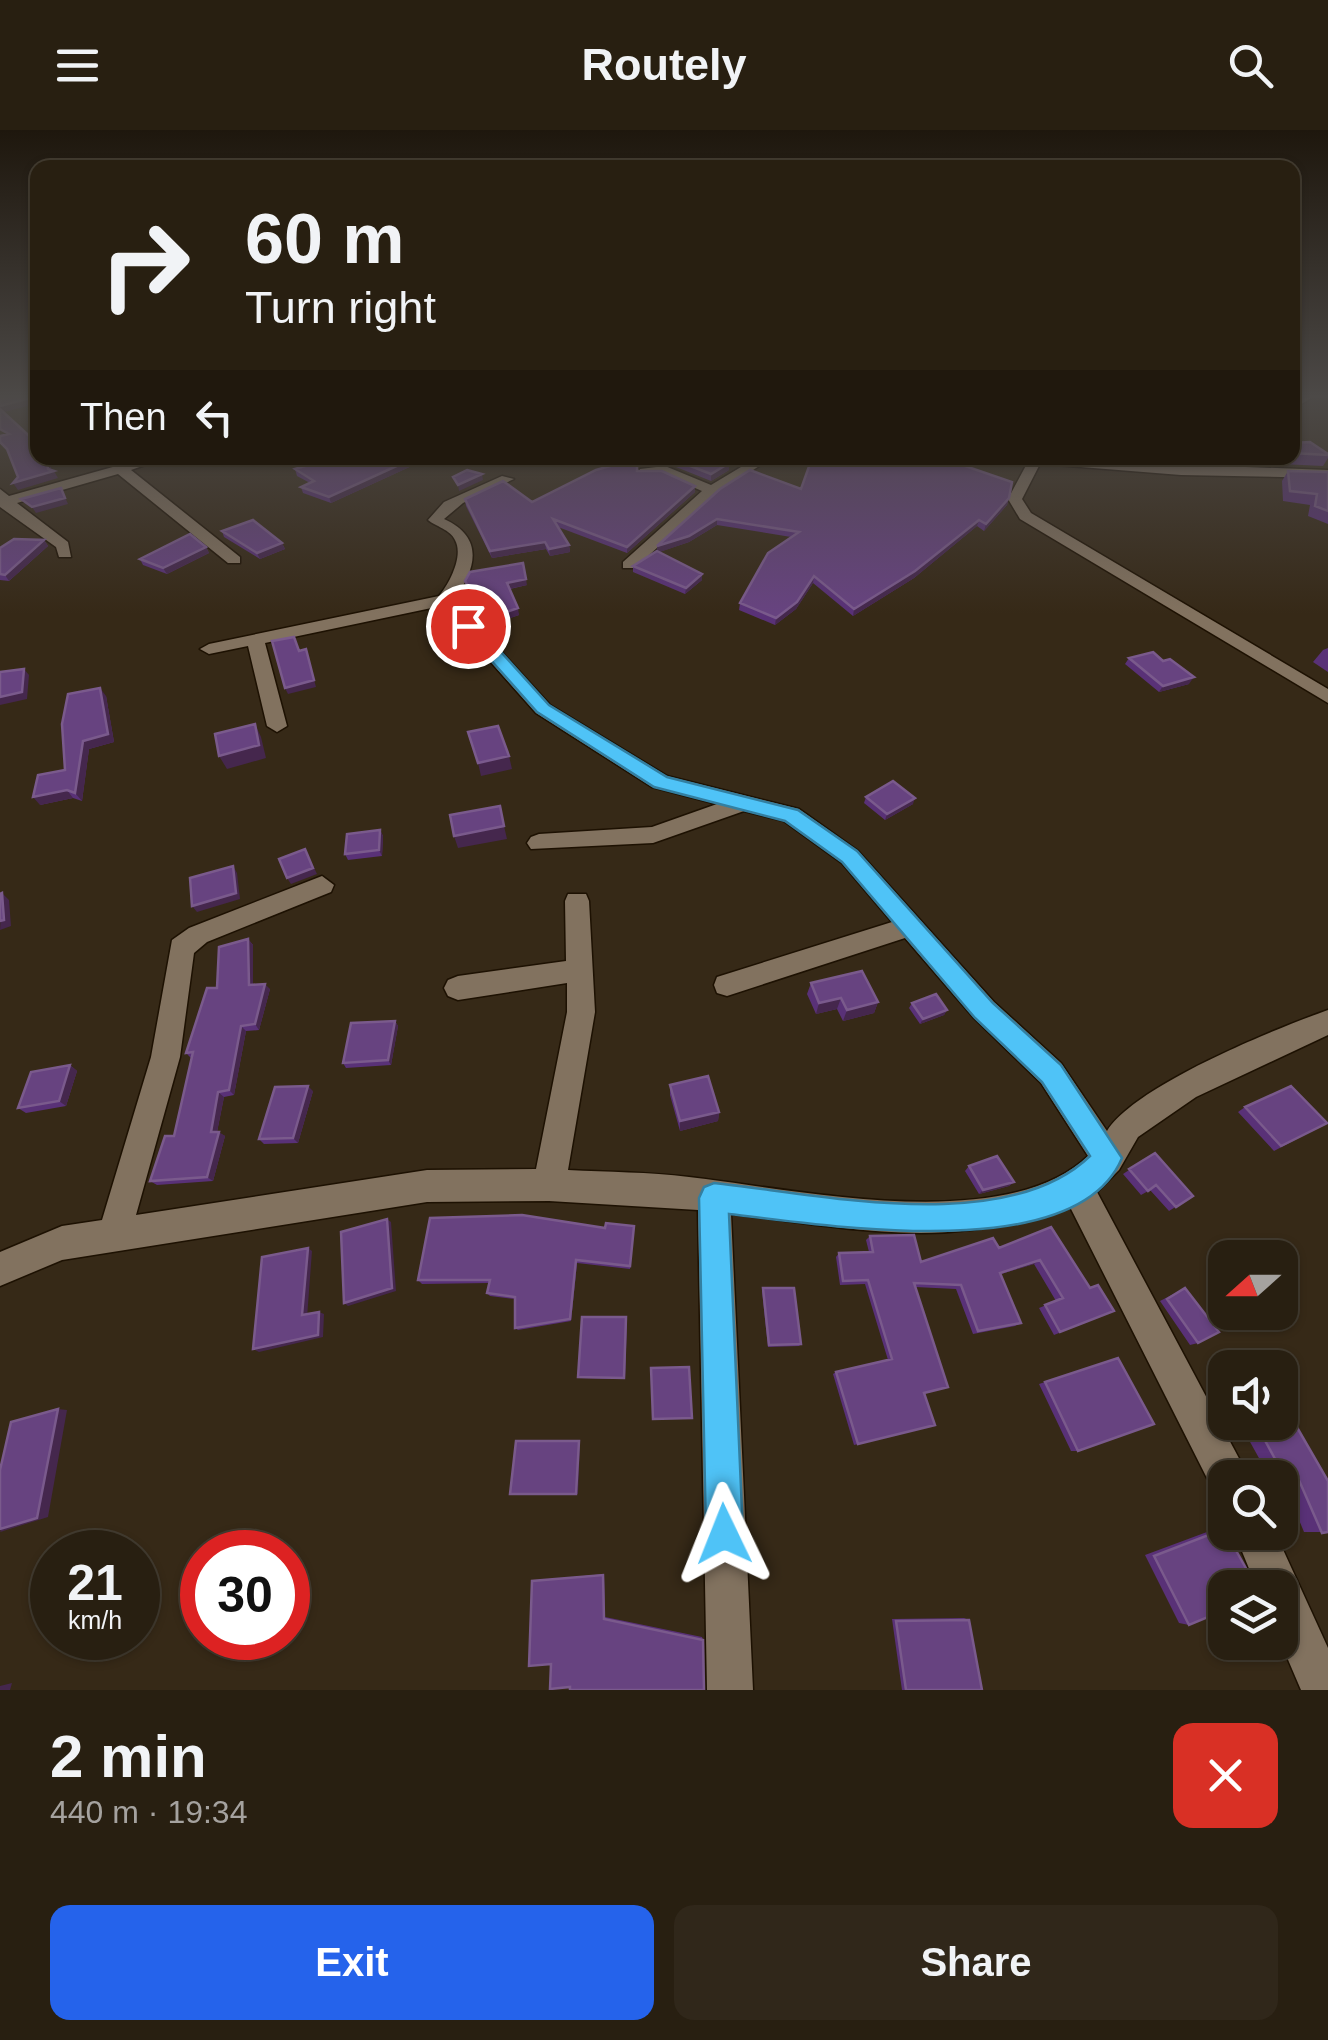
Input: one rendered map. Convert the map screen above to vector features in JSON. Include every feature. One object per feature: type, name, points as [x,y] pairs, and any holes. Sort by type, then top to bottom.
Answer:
[{"type":"street","points":[[2,499],[120,468],[234,560]]},
{"type":"street","points":[[629,566],[712,490],[749,468]]},
{"type":"street","points":[[1030,468],[1014,499],[1025,516],[1328,697]]},
{"type":"street","points":[[1148,468],[1328,474]]},
{"type":"street","points":[[1197,468],[1202,472]]},
{"type":"street","points":[[645,472],[665,470],[712,490]]},
{"type":"street","points":[[210,649],[445,600],[458,587],[465,541],[435,520],[438,514],[456,499],[507,479]]},
{"type":"street","points":[[2,499],[63,545],[65,554]]},
{"type":"street","points":[[445,600],[543,708],[660,782],[791,815],[850,857],[907,927],[984,1010],[1052,1074],[1108,1158]]},
{"type":"street","points":[[255,640],[277,726]]},
{"type":"street","points":[[539,842],[652,834],[743,803]]},
{"type":"street","points":[[114,1235],[163,1064],[180,986],[181,948],[198,935],[322,885]]},
{"type":"street","points":[[549,1186],[581,1012],[577,901]]},
{"type":"street","points":[[727,984],[907,927]]},
{"type":"street","points":[[458,988],[580,970]]},
{"type":"street","points":[[0,1270],[62,1243],[427,1186],[549,1186],[714,1198],[910,1219],[969,1217],[1020,1208],[1078,1188],[1108,1158],[1127,1127],[1144,1112],[1186,1087],[1328,1022]]},
{"type":"street","points":[[1078,1188],[1219,1460]]},
{"type":"street","points":[[714,1198],[730,1690]]},
{"type":"street","points":[[1262,1550],[1324,1690]]},
{"type":"building","points":[[14,468],[54,471],[13,483],[18,477]]},
{"type":"building","points":[[393,468],[329,497],[301,487],[314,481],[295,469]]},
{"type":"building","points":[[695,468],[721,468],[711,474]]},
{"type":"building","points":[[809,468],[971,468],[1012,482],[1009,498],[986,524],[979,520],[915,571],[854,609],[814,576],[797,602],[776,618],[740,603],[768,553],[799,532],[717,519],[689,536],[657,546],[720,489],[750,470],[801,489]]},
{"type":"building","points":[[467,470],[482,474],[458,485],[453,477]]},
{"type":"building","points":[[596,470],[662,471],[695,486],[627,547],[553,519],[569,545],[549,549],[545,542],[490,551],[465,499],[503,481],[532,502]]},
{"type":"building","points":[[1288,471],[1328,472],[1328,511],[1315,506],[1317,494],[1290,491]]},
{"type":"building","points":[[61,488],[65,498],[32,507],[21,499]]},
{"type":"building","points":[[253,520],[282,543],[257,553],[222,531]]},
{"type":"building","points":[[190,534],[206,547],[163,568],[140,559]]},
{"type":"building","points":[[14,539],[44,540],[5,575],[0,574],[0,548]]},
{"type":"building","points":[[657,551],[702,574],[686,588],[633,566]]},
{"type":"building","points":[[523,563],[526,579],[507,583],[518,608],[503,613],[480,589],[471,591],[465,581],[470,572]]},
{"type":"building","points":[[294,637],[299,651],[306,649],[314,680],[285,688],[272,641]]},
{"type":"building","points":[[1153,652],[1194,677],[1163,686],[1129,658]]},
{"type":"building","points":[[24,669],[22,692],[0,697],[0,672]]},
{"type":"building","points":[[100,688],[108,734],[83,741],[75,793],[67,790],[33,797],[38,775],[65,770],[62,724],[68,694]]},
{"type":"building","points":[[255,724],[259,745],[219,756],[215,734]]},
{"type":"building","points":[[498,726],[509,756],[478,763],[468,732]]},
{"type":"building","points":[[893,781],[915,798],[887,814],[866,797]]},
{"type":"building","points":[[500,806],[504,826],[454,836],[450,815]]},
{"type":"building","points":[[380,830],[379,850],[345,854],[347,834]]},
{"type":"building","points":[[305,849],[313,868],[287,878],[279,859]]},
{"type":"building","points":[[233,866],[236,893],[192,906],[190,878]]},
{"type":"building","points":[[0,894],[4,920],[0,921]]},
{"type":"building","points":[[248,939],[249,985],[265,984],[255,1024],[241,1026],[229,1090],[218,1092],[211,1132],[219,1132],[207,1177],[150,1181],[165,1136],[174,1136],[193,1052],[186,1053],[207,988],[217,988],[219,947]]},
{"type":"building","points":[[862,971],[878,1002],[847,1010],[841,998],[819,1003],[811,983]]},
{"type":"building","points":[[936,994],[947,1010],[923,1019],[912,1003]]},
{"type":"building","points":[[395,1021],[388,1060],[343,1063],[351,1023]]},
{"type":"building","points":[[70,1065],[59,1101],[18,1108],[31,1072]]},
{"type":"building","points":[[708,1076],[719,1112],[680,1121],[670,1085]]},
{"type":"building","points":[[308,1086],[293,1138],[259,1139],[275,1087]]},
{"type":"building","points":[[1291,1086],[1327,1123],[1281,1146],[1245,1107]]},
{"type":"building","points":[[1155,1153],[1193,1196],[1176,1207],[1156,1185],[1148,1191],[1129,1169]]},
{"type":"building","points":[[997,1156],[1014,1182],[983,1190],[969,1166]]},
{"type":"building","points":[[522,1215],[605,1228],[606,1223],[634,1226],[630,1266],[576,1260],[570,1319],[515,1328],[515,1297],[487,1293],[490,1280],[418,1280],[430,1218]]},
{"type":"building","points":[[387,1219],[392,1288],[344,1303],[341,1232]]},
{"type":"building","points":[[1051,1227],[1090,1288],[1098,1285],[1114,1311],[1060,1332],[1045,1305],[1063,1298],[1040,1260],[1000,1273],[1021,1323],[978,1331],[961,1285],[914,1283],[948,1387],[924,1393],[935,1425],[858,1444],[836,1372],[892,1359],[868,1280],[843,1281],[839,1253],[873,1252],[870,1236],[914,1235],[921,1262],[993,1238],[999,1248]]},
{"type":"building","points":[[308,1248],[302,1315],[319,1312],[318,1335],[253,1349],[262,1257]]},
{"type":"building","points":[[763,1288],[794,1288],[801,1344],[769,1345]]},
{"type":"building","points":[[1185,1288],[1208,1318],[1208,1330],[1219,1332],[1198,1343],[1167,1299]]},
{"type":"building","points":[[582,1317],[626,1317],[624,1378],[578,1377]]},
{"type":"building","points":[[1118,1358],[1154,1424],[1078,1451],[1045,1382]]},
{"type":"building","points":[[689,1367],[692,1418],[653,1419],[651,1368]]},
{"type":"building","points":[[58,1409],[37,1518],[0,1529],[0,1470],[11,1422]]},
{"type":"building","points":[[1298,1429],[1328,1481],[1328,1532],[1322,1533],[1298,1478],[1298,1460],[1276,1460],[1265,1440],[1298,1440]]},
{"type":"building","points":[[516,1441],[579,1441],[576,1494],[510,1494]]},
{"type":"building","points":[[1208,1535],[1208,1550],[1236,1550],[1247,1570],[1208,1570],[1208,1617],[1189,1625],[1154,1556]]},
{"type":"building","points":[[603,1575],[604,1619],[703,1640],[704,1690],[550,1689],[551,1664],[529,1666],[532,1581]]},
{"type":"building","points":[[969,1620],[982,1690],[906,1690],[896,1621]]},
{"type":"route","points":[[468,626],[543,708],[660,782],[791,815],[850,857],[907,927],[984,1010],[1052,1074],[1108,1158],[1078,1188],[1020,1208],[969,1217],[910,1219],[714,1198],[724,1534]]}]
